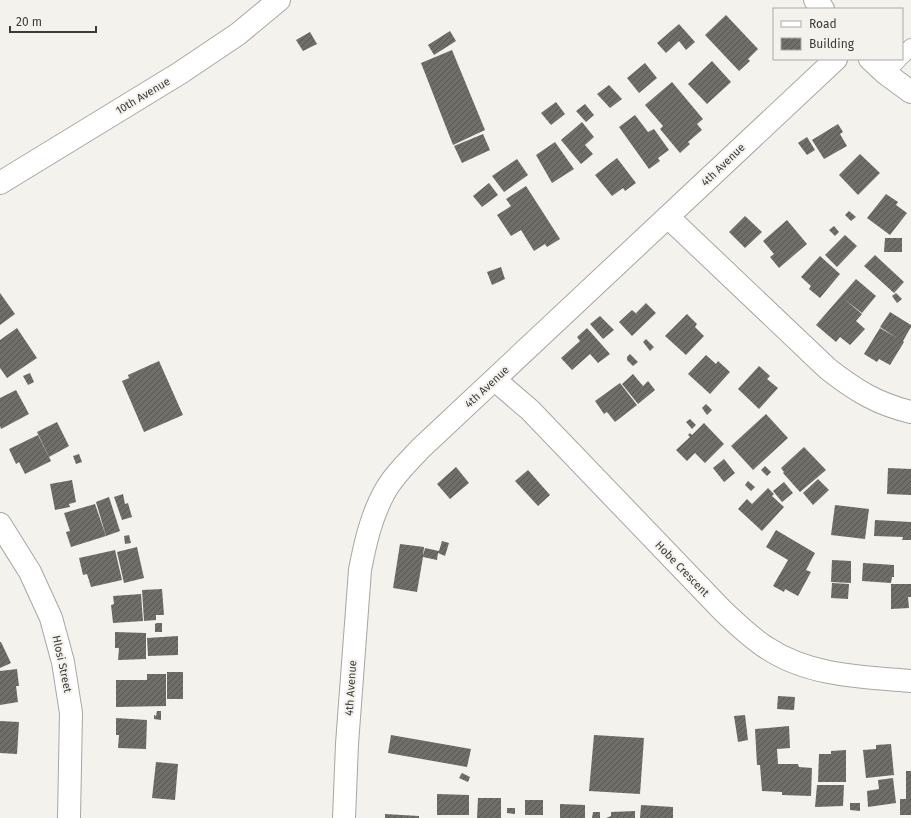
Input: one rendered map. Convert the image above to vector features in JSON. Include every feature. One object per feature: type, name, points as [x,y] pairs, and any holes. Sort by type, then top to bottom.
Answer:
[{"type":"street","name":"10th Avenue","points":[[0,183],[180,73],[238,34],[279,0]]},
{"type":"street","points":[[815,0],[822,8]]},
{"type":"street","name":"4th Avenue","points":[[344,818],[347,744],[360,570],[364,547],[373,517],[384,492],[400,470],[421,448],[835,60]]},
{"type":"street","points":[[885,64],[911,92]]},
{"type":"street","points":[[668,217],[828,369],[850,386],[869,397],[893,407],[911,412]]},
{"type":"street","name":"Hobe Crescent","points":[[495,380],[530,410],[723,611],[766,648],[786,659],[837,674],[911,681]]},
{"type":"street","name":"Hlosi Street","points":[[0,524],[30,572],[51,618],[63,662],[71,713],[69,818]]},
{"type":"lane","points":[[903,55],[911,47]]},
{"type":"building","points":[[726,15],[758,49],[748,59],[750,61],[739,71],[705,35]]},
{"type":"building","points":[[679,24],[695,42],[686,50],[679,41],[666,53],[657,43]]},
{"type":"building","points":[[450,31],[456,41],[434,55],[428,45]]},
{"type":"building","points":[[310,32],[317,44],[303,51],[296,40]]},
{"type":"building","points":[[452,50],[485,130],[453,145],[421,63]]},
{"type":"building","points":[[712,61],[731,82],[707,104],[688,84]]},
{"type":"building","points":[[645,63],[657,78],[639,93],[627,78]]},
{"type":"building","points":[[672,82],[703,119],[697,124],[702,130],[688,142],[690,144],[680,153],[660,129],[663,126],[645,105]]},
{"type":"building","points":[[609,85],[622,99],[610,108],[597,94]]},
{"type":"building","points":[[556,102],[565,114],[551,125],[541,113]]},
{"type":"building","points":[[585,104],[594,115],[586,122],[576,111]]},
{"type":"building","points":[[635,115],[648,132],[654,129],[669,150],[658,158],[660,161],[649,169],[619,127]]},
{"type":"building","points":[[582,122],[594,137],[585,145],[593,154],[581,164],[561,140]]},
{"type":"building","points":[[838,124],[843,132],[840,134],[847,146],[824,159],[812,140]]},
{"type":"building","points":[[483,134],[490,150],[462,163],[454,146]]},
{"type":"building","points":[[807,137],[815,150],[807,155],[798,143]]},
{"type":"building","points":[[555,142],[574,169],[552,183],[536,155]]},
{"type":"building","points":[[860,154],[880,173],[858,195],[839,175]]},
{"type":"building","points":[[617,158],[636,183],[625,191],[623,188],[612,196],[595,175]]},
{"type":"building","points":[[517,159],[528,175],[504,192],[492,176]]},
{"type":"building","points":[[489,183],[498,195],[482,207],[473,196]]},
{"type":"building","points":[[526,186],[560,239],[547,247],[545,244],[534,251],[521,230],[511,236],[497,215],[511,206],[506,199]]},
{"type":"building","points":[[886,194],[898,202],[896,205],[907,213],[890,235],[867,218]]},
{"type":"building","points":[[849,211],[856,217],[851,221],[845,215]]},
{"type":"building","points":[[745,216],[762,232],[745,248],[729,232]]},
{"type":"building","points":[[787,220],[807,244],[779,268],[770,257],[774,254],[763,241]]},
{"type":"building","points":[[834,226],[839,232],[835,236],[829,230]]},
{"type":"building","points":[[845,235],[857,246],[837,267],[825,255]]},
{"type":"building","points":[[885,238],[902,238],[902,252],[884,252]]},
{"type":"building","points":[[875,255],[904,282],[894,293],[864,266]]},
{"type":"building","points":[[820,256],[840,274],[820,298],[809,289],[811,286],[801,277]]},
{"type":"building","points":[[501,267],[505,279],[492,285],[487,272]]},
{"type":"building","points":[[856,279],[876,296],[862,313],[844,299],[862,314],[856,321],[865,329],[850,345],[840,337],[836,342],[816,325]]},
{"type":"building","points":[[0,293],[15,314],[0,325]]},
{"type":"building","points":[[896,293],[902,299],[897,303],[892,296]]},
{"type":"building","points":[[646,303],[656,313],[632,336],[619,322],[632,310],[639,316],[636,313]]},
{"type":"building","points":[[890,312],[911,325],[911,327],[890,365],[879,359],[877,362],[864,354],[880,328],[897,338],[880,327]]},
{"type":"building","points":[[687,314],[697,324],[695,327],[704,336],[686,355],[665,336]]},
{"type":"building","points":[[600,316],[614,330],[603,339],[590,324]]},
{"type":"building","points":[[17,328],[37,358],[7,378],[0,368],[0,340]]},
{"type":"building","points":[[587,328],[610,354],[598,363],[590,354],[572,370],[561,358],[580,341],[577,337]]},
{"type":"building","points":[[646,339],[654,347],[650,351],[643,342]]},
{"type":"building","points":[[630,354],[638,362],[633,366],[627,360],[627,357]]},
{"type":"building","points":[[706,355],[716,364],[718,361],[730,372],[710,394],[688,374]]},
{"type":"building","points":[[159,361],[183,415],[144,432],[122,381],[129,378],[128,375]]},
{"type":"building","points":[[759,366],[770,376],[767,379],[778,388],[759,409],[738,389]]},
{"type":"building","points":[[30,373],[34,382],[28,385],[23,376]]},
{"type":"building","points":[[633,374],[643,386],[648,381],[655,390],[638,404],[622,384]]},
{"type":"building","points":[[620,383],[637,405],[615,422],[607,412],[604,414],[595,401]]},
{"type":"building","points":[[16,390],[29,414],[1,429],[0,398]]},
{"type":"building","points":[[706,404],[712,410],[707,415],[702,408]]},
{"type":"building","points":[[766,414],[788,438],[753,470],[731,446]]},
{"type":"building","points":[[690,419],[696,425],[692,429],[686,422]]},
{"type":"building","points":[[57,422],[69,446],[49,457],[37,432]]},
{"type":"building","points":[[704,423],[724,444],[705,463],[695,453],[687,461],[676,450],[690,437],[688,435],[690,433],[692,435]]},
{"type":"building","points":[[38,435],[51,461],[25,474],[19,462],[16,464],[9,449]]},
{"type":"building","points":[[804,447],[826,470],[800,492],[783,473],[784,472],[781,468]]},
{"type":"building","points":[[79,454],[82,462],[76,464],[73,456]]},
{"type":"building","points":[[724,459],[735,473],[724,482],[713,468]]},
{"type":"building","points":[[765,466],[771,472],[767,476],[761,470]]},
{"type":"building","points":[[456,467],[469,483],[450,499],[437,484]]},
{"type":"building","points":[[888,468],[911,469],[911,495],[887,494]]},
{"type":"building","points":[[528,470],[550,495],[538,506],[515,481]]},
{"type":"building","points":[[818,479],[829,490],[813,505],[803,493]]},
{"type":"building","points":[[72,480],[76,502],[69,504],[70,507],[55,510],[50,484]]},
{"type":"building","points":[[748,481],[755,487],[751,491],[745,485]]},
{"type":"building","points":[[784,482],[793,493],[782,502],[773,491]]},
{"type":"building","points":[[768,488],[774,494],[772,496],[784,507],[762,531],[738,509],[747,499],[752,504]]},
{"type":"building","points":[[123,494],[125,504],[128,503],[132,517],[122,520],[114,497]]},
{"type":"building","points":[[109,497],[120,531],[106,536],[96,502]]},
{"type":"building","points":[[95,504],[106,536],[71,547],[66,532],[70,531],[64,513]]},
{"type":"building","points":[[835,505],[869,509],[865,539],[831,535]]},
{"type":"building","points":[[875,520],[911,522],[911,540],[902,540],[903,537],[874,536]]},
{"type":"building","points":[[776,530],[815,553],[806,570],[811,572],[798,596],[785,589],[784,592],[773,586],[788,560],[766,547]]},
{"type":"building","points":[[129,535],[131,543],[125,544],[124,536]]},
{"type":"building","points":[[442,541],[449,543],[445,556],[438,553],[437,560],[423,557],[417,592],[393,588],[400,544],[424,547],[423,556],[425,548],[439,551]]},
{"type":"building","points":[[137,547],[144,578],[124,583],[117,552]]},
{"type":"building","points":[[115,550],[122,580],[91,587],[87,574],[83,575],[79,558]]},
{"type":"building","points":[[832,560],[851,561],[851,583],[831,582]]},
{"type":"building","points":[[863,563],[894,565],[894,577],[892,577],[891,583],[862,581]]},
{"type":"building","points":[[832,583],[849,584],[848,599],[831,598]]},
{"type":"building","points":[[891,584],[911,584],[911,597],[908,597],[909,608],[891,609]]},
{"type":"building","points":[[162,589],[164,615],[156,615],[156,620],[144,621],[142,590]]},
{"type":"building","points":[[141,594],[143,621],[113,623],[111,605],[114,604],[113,596]]},
{"type":"building","points":[[162,623],[162,632],[155,632],[155,624]]},
{"type":"building","points":[[115,632],[146,633],[146,659],[118,660],[119,648],[115,648]]},
{"type":"building","points":[[178,636],[178,655],[148,656],[147,638]]},
{"type":"building","points":[[0,642],[11,663],[0,668]]},
{"type":"building","points":[[17,669],[19,686],[16,686],[18,702],[0,705],[0,671]]},
{"type":"building","points":[[167,672],[183,672],[183,699],[167,699]]},
{"type":"building","points":[[147,674],[166,674],[166,706],[116,707],[116,680],[147,680]]},
{"type":"building","points":[[778,696],[795,697],[794,710],[777,709]]},
{"type":"building","points":[[157,711],[161,711],[161,720],[154,719],[154,715],[156,716]]},
{"type":"building","points":[[745,715],[748,740],[738,742],[734,716]]},
{"type":"building","points":[[116,718],[147,720],[146,749],[118,748],[119,735],[116,735]]},
{"type":"building","points":[[0,721],[19,722],[17,754],[0,753]]},
{"type":"building","points":[[789,726],[790,748],[777,749],[778,764],[798,764],[799,767],[812,768],[811,796],[782,795],[782,792],[762,791],[760,765],[757,765],[755,729]]},
{"type":"building","points":[[391,735],[471,749],[467,767],[388,753]]},
{"type":"building","points":[[594,735],[644,738],[640,794],[589,791]]},
{"type":"building","points":[[891,744],[894,775],[866,778],[863,750],[876,749],[876,745]]},
{"type":"building","points":[[846,750],[846,782],[818,782],[819,754],[831,754],[831,751]]},
{"type":"building","points":[[156,762],[178,764],[175,800],[152,798]]},
{"type":"building","points":[[906,771],[911,771],[911,815],[900,815],[900,799],[906,799]]},
{"type":"building","points":[[462,773],[470,777],[468,782],[459,778]]},
{"type":"building","points":[[893,778],[896,803],[868,807],[867,791],[879,789],[878,780]]},
{"type":"building","points":[[817,785],[844,785],[843,806],[815,807]]},
{"type":"building","points":[[437,794],[469,795],[469,815],[437,815]]},
{"type":"building","points":[[478,798],[501,798],[501,818],[477,818]]},
{"type":"building","points":[[525,800],[543,800],[543,815],[525,815]]},
{"type":"building","points":[[850,803],[860,803],[860,811],[850,810]]},
{"type":"building","points":[[560,804],[585,805],[585,818],[560,818]]},
{"type":"building","points":[[641,805],[673,807],[673,818],[640,818]]},
{"type":"building","points":[[507,808],[515,808],[515,814],[507,813]]},
{"type":"building","points":[[635,811],[635,818],[606,818],[611,816],[611,812]]},
{"type":"building","points":[[593,812],[600,812],[600,818],[592,818]]},
{"type":"building","points":[[385,814],[419,816],[419,818],[385,818]]}]
